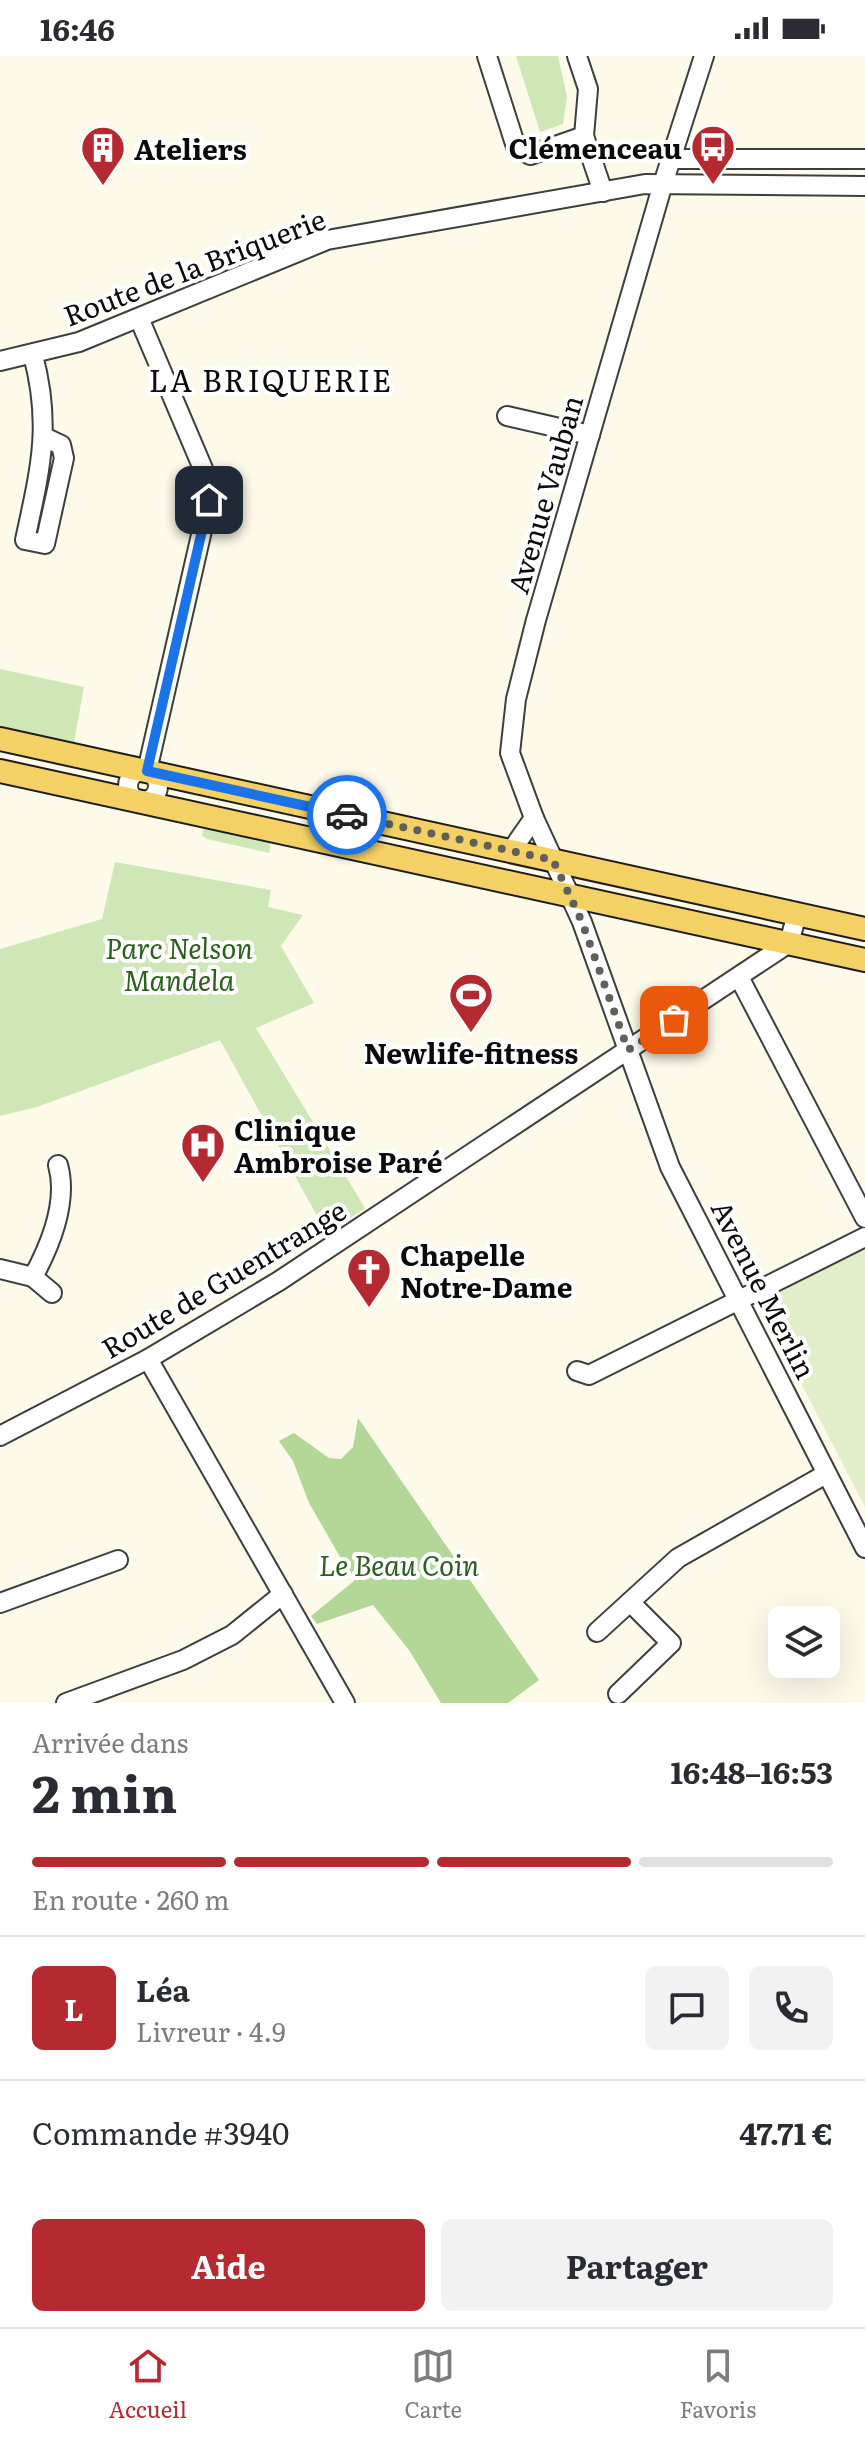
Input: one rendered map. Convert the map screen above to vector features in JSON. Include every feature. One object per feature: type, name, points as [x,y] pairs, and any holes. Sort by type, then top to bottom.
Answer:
[{"type":"main road","points":[[0,739],[865,929]]},
{"type":"main road","points":[[0,771],[865,960]]},
{"type":"street","points":[[487,56],[516,147],[523,153],[530,155],[584,136]]},
{"type":"street","points":[[577,56],[588,89],[584,136],[603,192]]},
{"type":"street","name":"Avenue Vauban","points":[[628,1050],[569,895],[534,818],[510,753],[516,699],[590,435],[653,185],[670,159],[704,56]]},
{"type":"street","points":[[670,159],[865,159]]},
{"type":"street","name":"Route de la Briquerie","points":[[0,361],[33,355],[139,318],[327,240],[653,185],[865,186]]},
{"type":"street","points":[[139,318],[204,471],[209,500],[147,771],[154,776],[158,787],[154,796],[140,801]]},
{"type":"street","points":[[33,355],[39,378],[44,437],[25,540],[45,544],[64,458],[61,445],[44,437]]},
{"type":"street","points":[[507,416],[590,435]]},
{"type":"street","points":[[511,851],[534,818]]},
{"type":"street","points":[[789,943],[797,914]]},
{"type":"street","name":"Route de Guentrange","points":[[0,1436],[148,1359],[305,1264],[789,943]]},
{"type":"street","points":[[739,977],[865,1218]]},
{"type":"street","name":"Avenue Merlin","points":[[628,1050],[670,1167],[865,1548]]},
{"type":"street","points":[[33,1277],[46,1254],[64,1187],[58,1165]]},
{"type":"street","points":[[577,1371],[589,1375],[865,1237]]},
{"type":"street","points":[[0,1269],[33,1277],[52,1293]]},
{"type":"street","points":[[148,1359],[345,1703]]},
{"type":"street","points":[[597,1632],[678,1558],[826,1474]]},
{"type":"street","points":[[0,1603],[118,1560]]},
{"type":"street","points":[[66,1703],[209,1647],[232,1635],[283,1594]]},
{"type":"street","points":[[618,1694],[671,1643],[630,1602]]},
{"type":"green space","points":[[516,56],[558,56],[567,97],[563,124],[540,132]]},
{"type":"green space","points":[[0,669],[84,687],[74,742],[0,726]]},
{"type":"green space","points":[[204,827],[271,842],[269,853],[207,839],[202,836]]},
{"type":"green space","name":"Parc Nelson Mandela","points":[[115,862],[271,890],[268,907],[303,915],[281,946],[314,1003],[256,1028],[365,1208],[327,1234],[220,1040],[37,1107],[0,1116],[0,949],[102,919]]},
{"type":"green space","points":[[865,1246],[865,1507],[760,1304],[762,1298]]},
{"type":"green space","name":"Le Beau Coin","points":[[358,1418],[539,1680],[508,1703],[441,1703],[409,1650],[373,1605],[317,1624],[311,1616],[354,1581],[309,1503],[293,1461],[279,1441],[294,1433],[329,1458],[341,1459],[353,1447]]},
{"type":"way so far","points":[[347,815],[553,860],[582,922],[628,1050],[674,1020]]},
{"type":"place","name":"Clémenceau","points":[[713,186]]},
{"type":"place","name":"Ateliers","points":[[103,187]]},
{"type":"place","name":"Newlife-fitness","points":[[471,1034]]},
{"type":"place","name":"Clinique Ambroise Paré","points":[[203,1184]]},
{"type":"place","name":"Chapelle Notre-Dame","points":[[369,1309]]},
{"type":"district","name":"LA BRIQUERIE","points":[[271,379]]},
{"type":"route","points":[[209,500],[147,771],[347,815]]}]
